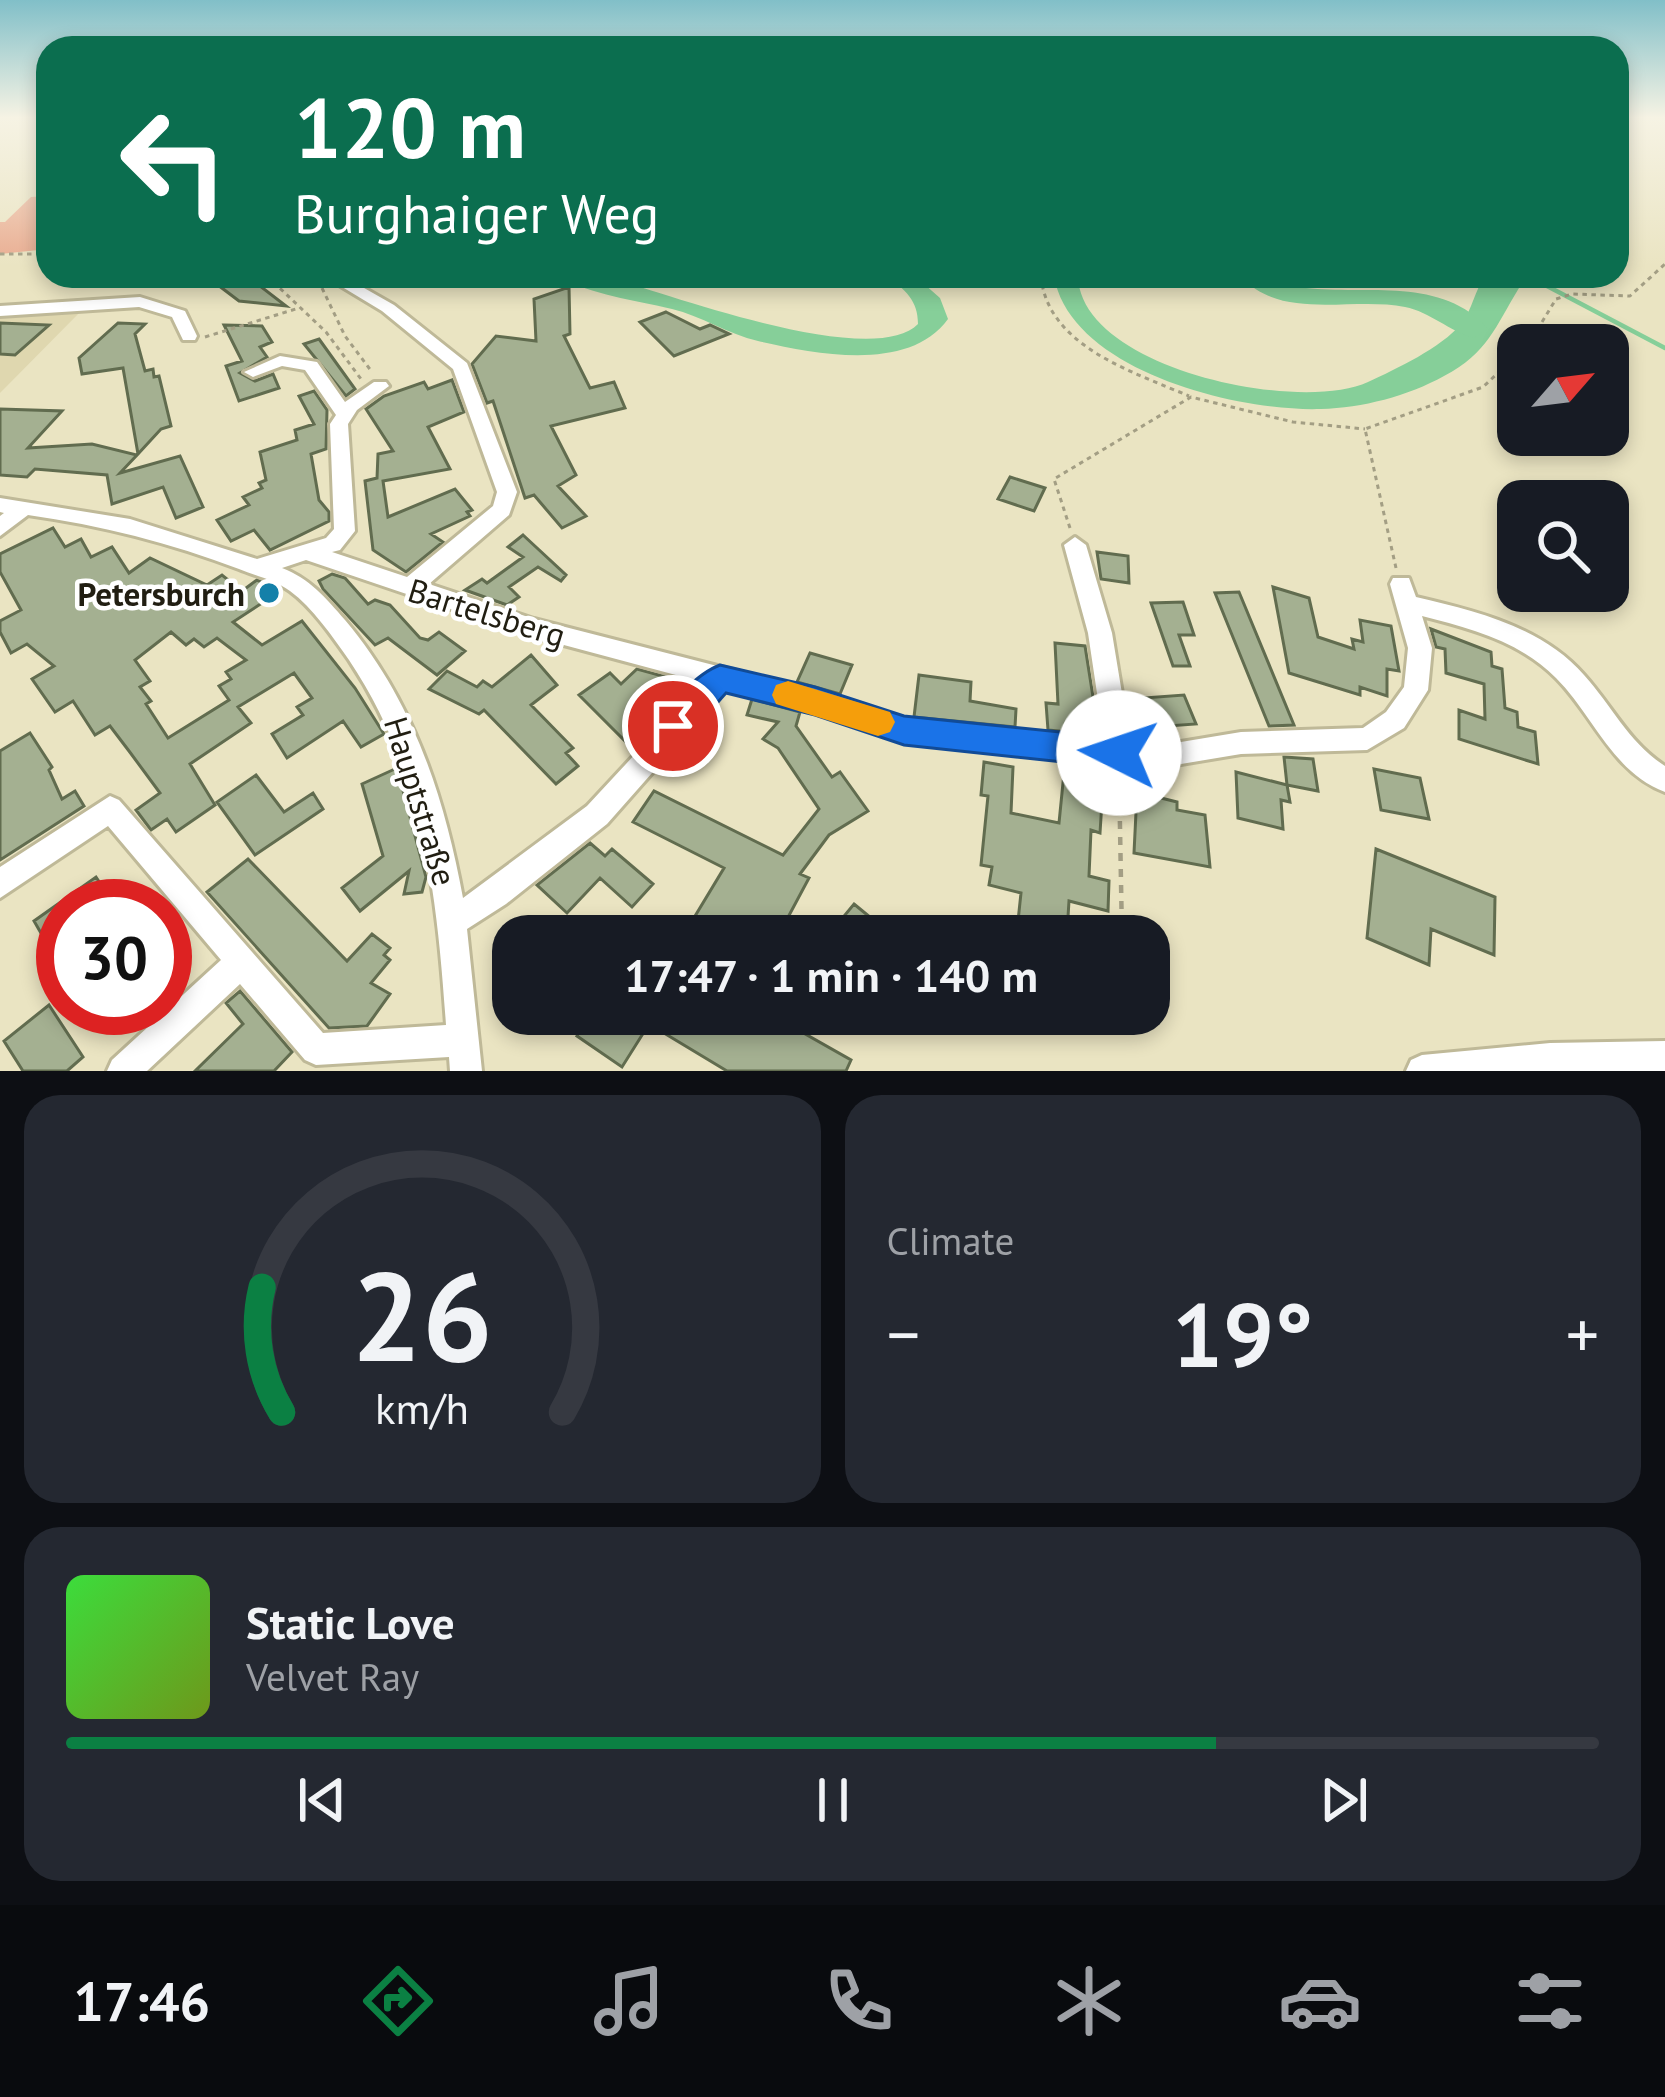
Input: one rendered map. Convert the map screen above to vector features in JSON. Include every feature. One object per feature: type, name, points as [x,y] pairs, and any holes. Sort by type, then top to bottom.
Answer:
[{"type":"street","points":[[353,288],[388,308],[461,367],[507,492],[502,511],[409,588]]},
{"type":"street","points":[[0,311],[140,302],[179,314],[189,336]]},
{"type":"street","points":[[253,371],[280,361],[311,366],[344,416]]},
{"type":"street","points":[[257,567],[333,544],[345,531],[339,424],[375,388]]},
{"type":"street","name":"Hauptstraße","points":[[0,505],[111,522],[257,567],[296,584],[329,617],[372,670],[396,712],[437,828],[455,920],[464,1055]]},
{"type":"street","points":[[0,529],[24,507]]},
{"type":"street","points":[[1075,545],[1100,633],[1119,753]]},
{"type":"street","name":"Bartelsberg","points":[[310,553],[534,628],[815,701],[904,731],[1119,753],[1175,754],[1241,743],[1367,739],[1395,720],[1416,690],[1420,649],[1404,594]]},
{"type":"street","points":[[1404,594],[1541,652],[1574,681],[1619,747],[1665,779]]},
{"type":"street","points":[[455,920],[597,815],[720,679]]},
{"type":"street","points":[[0,884],[110,808],[316,1049],[464,1055]]},
{"type":"street","points":[[123,1071],[239,964]]},
{"type":"street","points":[[1422,1071],[1550,1059],[1665,1058]]},
{"type":"path","points":[[0,254],[36,254]]},
{"type":"path","points":[[1541,324],[1556,299],[1572,294],[1630,296],[1665,264]]},
{"type":"path","points":[[280,288],[375,388]]},
{"type":"path","points":[[322,288],[375,388]]},
{"type":"path","points":[[1039,288],[1055,322],[1107,358],[1191,397],[1293,422],[1365,429],[1483,386],[1497,373]]},
{"type":"path","points":[[189,336],[212,337],[301,307]]},
{"type":"path","points":[[1075,545],[1054,479],[1191,397]]},
{"type":"path","points":[[1365,429],[1384,530],[1404,594]]},
{"type":"path","points":[[1119,753],[1122,915]]},
{"type":"shaded area","points":[[36,197],[36,250],[0,254],[0,222]]},
{"type":"shaded area","points":[[585,288],[642,288],[766,324],[858,339],[894,336],[918,324],[913,302],[901,288],[929,288],[940,298],[948,319],[931,336],[910,347],[886,353],[833,354],[747,338],[683,312]]},
{"type":"shaded area","points":[[1059,288],[1082,288],[1088,308],[1114,336],[1198,376],[1293,392],[1336,390],[1368,382],[1442,341],[1461,324],[1479,288],[1519,288],[1481,348],[1459,367],[1415,389],[1352,406],[1287,408],[1205,393],[1124,361],[1091,337],[1067,309]]},
{"type":"shaded area","points":[[86,306],[0,393],[0,313]]},
{"type":"building","points":[[222,288],[263,288],[286,306],[239,301]]},
{"type":"building","points":[[569,288],[570,334],[564,336],[590,388],[614,382],[625,408],[551,426],[576,475],[558,486],[586,516],[562,528],[534,495],[525,498],[493,401],[487,403],[472,364],[496,336],[536,341],[534,299]]},
{"type":"building","points":[[666,312],[700,329],[710,325],[729,334],[674,356],[640,322]]},
{"type":"building","points":[[0,323],[49,325],[15,355],[0,354]]},
{"type":"building","points":[[118,323],[145,324],[135,334],[145,371],[153,369],[154,377],[159,376],[171,426],[161,429],[138,454],[123,368],[82,374],[79,358]]},
{"type":"building","points":[[224,325],[262,326],[272,342],[260,347],[267,357],[240,373],[255,381],[273,374],[279,388],[239,401],[226,366],[242,361]]},
{"type":"building","points":[[319,339],[355,389],[346,396],[304,344]]},
{"type":"building","points":[[452,380],[464,412],[428,427],[450,469],[383,481],[388,517],[455,489],[472,510],[467,512],[470,516],[431,534],[443,542],[406,572],[373,550],[365,481],[377,478],[378,454],[393,451],[366,409],[384,396],[424,382],[428,389]]},
{"type":"building","points":[[314,391],[327,410],[326,449],[311,454],[319,500],[329,512],[329,521],[270,550],[254,530],[231,541],[217,520],[249,505],[243,497],[262,488],[259,483],[266,480],[260,452],[297,440],[295,430],[314,424],[299,396]]},
{"type":"building","points":[[0,409],[62,411],[28,448],[92,444],[137,455],[120,473],[180,456],[203,507],[176,518],[163,487],[112,504],[107,475],[35,469],[27,477],[0,475]]},
{"type":"building","points":[[1010,477],[1045,488],[1034,511],[998,499]]},
{"type":"building","points":[[53,528],[65,547],[81,539],[91,557],[112,547],[129,573],[150,558],[207,585],[222,575],[242,591],[257,580],[271,586],[279,592],[233,622],[262,645],[302,621],[384,734],[361,747],[343,721],[287,758],[272,734],[303,715],[297,707],[312,698],[294,673],[238,707],[251,723],[190,764],[215,805],[176,832],[167,819],[151,830],[136,810],[160,793],[110,726],[95,735],[73,701],[55,712],[32,679],[54,666],[27,644],[11,653],[0,621],[21,610],[0,572],[0,554]],"holes":[[[171,632],[186,645],[194,639],[204,647],[217,638],[246,660],[226,672],[231,679],[219,686],[229,700],[168,738],[146,704],[151,701],[140,687],[150,681],[135,660]]]},
{"type":"building","points":[[523,535],[566,575],[561,581],[538,567],[509,587],[519,597],[507,605],[465,590],[482,579],[487,583],[523,557],[508,547]]},
{"type":"building","points":[[1097,552],[1128,556],[1129,583],[1101,579]]},
{"type":"building","points":[[332,574],[345,578],[368,604],[375,600],[390,605],[420,638],[428,640],[439,632],[465,651],[437,675],[388,638],[375,645],[323,589],[319,581]]},
{"type":"building","points":[[1273,587],[1309,598],[1318,637],[1354,649],[1352,639],[1363,642],[1360,620],[1391,626],[1399,671],[1387,669],[1387,696],[1360,687],[1360,695],[1289,673]]},
{"type":"building","points":[[1239,592],[1294,725],[1269,726],[1215,593]]},
{"type":"building","points":[[1183,602],[1194,635],[1179,635],[1190,666],[1173,666],[1151,603]]},
{"type":"building","points":[[1431,629],[1491,652],[1492,666],[1502,669],[1505,708],[1517,712],[1518,727],[1535,732],[1538,764],[1459,739],[1459,710],[1485,719],[1484,684],[1446,673],[1445,649],[1436,647]]},
{"type":"building","points":[[1055,643],[1085,646],[1099,735],[1048,730],[1046,703],[1058,704]]},
{"type":"building","points":[[810,653],[852,665],[840,694],[797,682]]},
{"type":"building","points":[[531,655],[557,685],[531,705],[573,748],[566,753],[578,766],[556,784],[484,710],[479,714],[429,689],[447,671],[477,687],[483,681],[492,687]]},
{"type":"building","points":[[637,669],[670,678],[687,691],[633,749],[579,695],[610,673],[621,684]]},
{"type":"building","points":[[919,675],[971,682],[970,701],[1016,709],[1015,727],[914,717]]},
{"type":"building","points":[[1184,695],[1196,724],[1154,727],[1143,698]]},
{"type":"building","points":[[752,699],[800,712],[796,726],[832,777],[840,772],[868,811],[829,835],[800,874],[809,878],[789,915],[696,915],[724,868],[633,822],[654,791],[783,855],[819,809],[778,748],[763,739],[778,722],[747,715]]},
{"type":"building","points":[[30,733],[52,767],[49,770],[62,799],[75,791],[84,806],[0,860],[0,751]]},
{"type":"building","points":[[1284,757],[1313,759],[1318,791],[1287,785]]},
{"type":"building","points":[[984,762],[1013,767],[1011,813],[1059,823],[1065,763],[1104,770],[1100,833],[1091,830],[1089,876],[1109,881],[1108,911],[1069,901],[1068,915],[1019,915],[1021,893],[989,885],[992,867],[981,865],[988,796],[981,795]]},
{"type":"building","points":[[397,768],[426,877],[422,892],[404,894],[409,871],[360,911],[342,888],[383,856],[362,784]]},
{"type":"building","points":[[1374,769],[1420,778],[1429,819],[1381,810]]},
{"type":"building","points":[[1236,772],[1287,785],[1290,802],[1281,800],[1283,829],[1238,818]]},
{"type":"building","points":[[256,775],[284,812],[313,793],[323,809],[255,855],[217,802]]},
{"type":"building","points":[[1137,792],[1177,802],[1177,810],[1205,815],[1210,867],[1134,853]]},
{"type":"building","points":[[590,843],[605,856],[612,849],[653,884],[632,907],[600,878],[567,913],[537,885]]},
{"type":"building","points":[[1376,849],[1495,897],[1494,955],[1431,929],[1429,965],[1367,938]]},
{"type":"building","points":[[248,859],[347,961],[372,934],[390,948],[384,955],[390,960],[371,983],[390,994],[367,1026],[329,1028],[207,892]]},
{"type":"building","points":[[854,904],[867,915],[845,915]]},
{"type":"building","points":[[240,991],[292,1052],[274,1071],[195,1071],[243,1024],[226,1003]]},
{"type":"building","points":[[36,1015],[36,1035],[69,1035],[83,1057],[67,1071],[23,1071],[4,1041]]},
{"type":"building","points":[[578,1035],[642,1035],[622,1067]]},
{"type":"building","points":[[667,1035],[807,1035],[851,1060],[846,1071],[727,1071]]},
{"type":"waterway","points":[[1275,288],[1311,297],[1413,300],[1474,329]]},
{"type":"waterway","points":[[1551,288],[1665,348]]},
{"type":"slow traffic","points":[[788,695],[878,722]]},
{"type":"place","name":"Petersburch","points":[[269,593]]},
{"type":"route","points":[[673,726],[720,679],[815,701],[904,731],[1119,753]]}]
